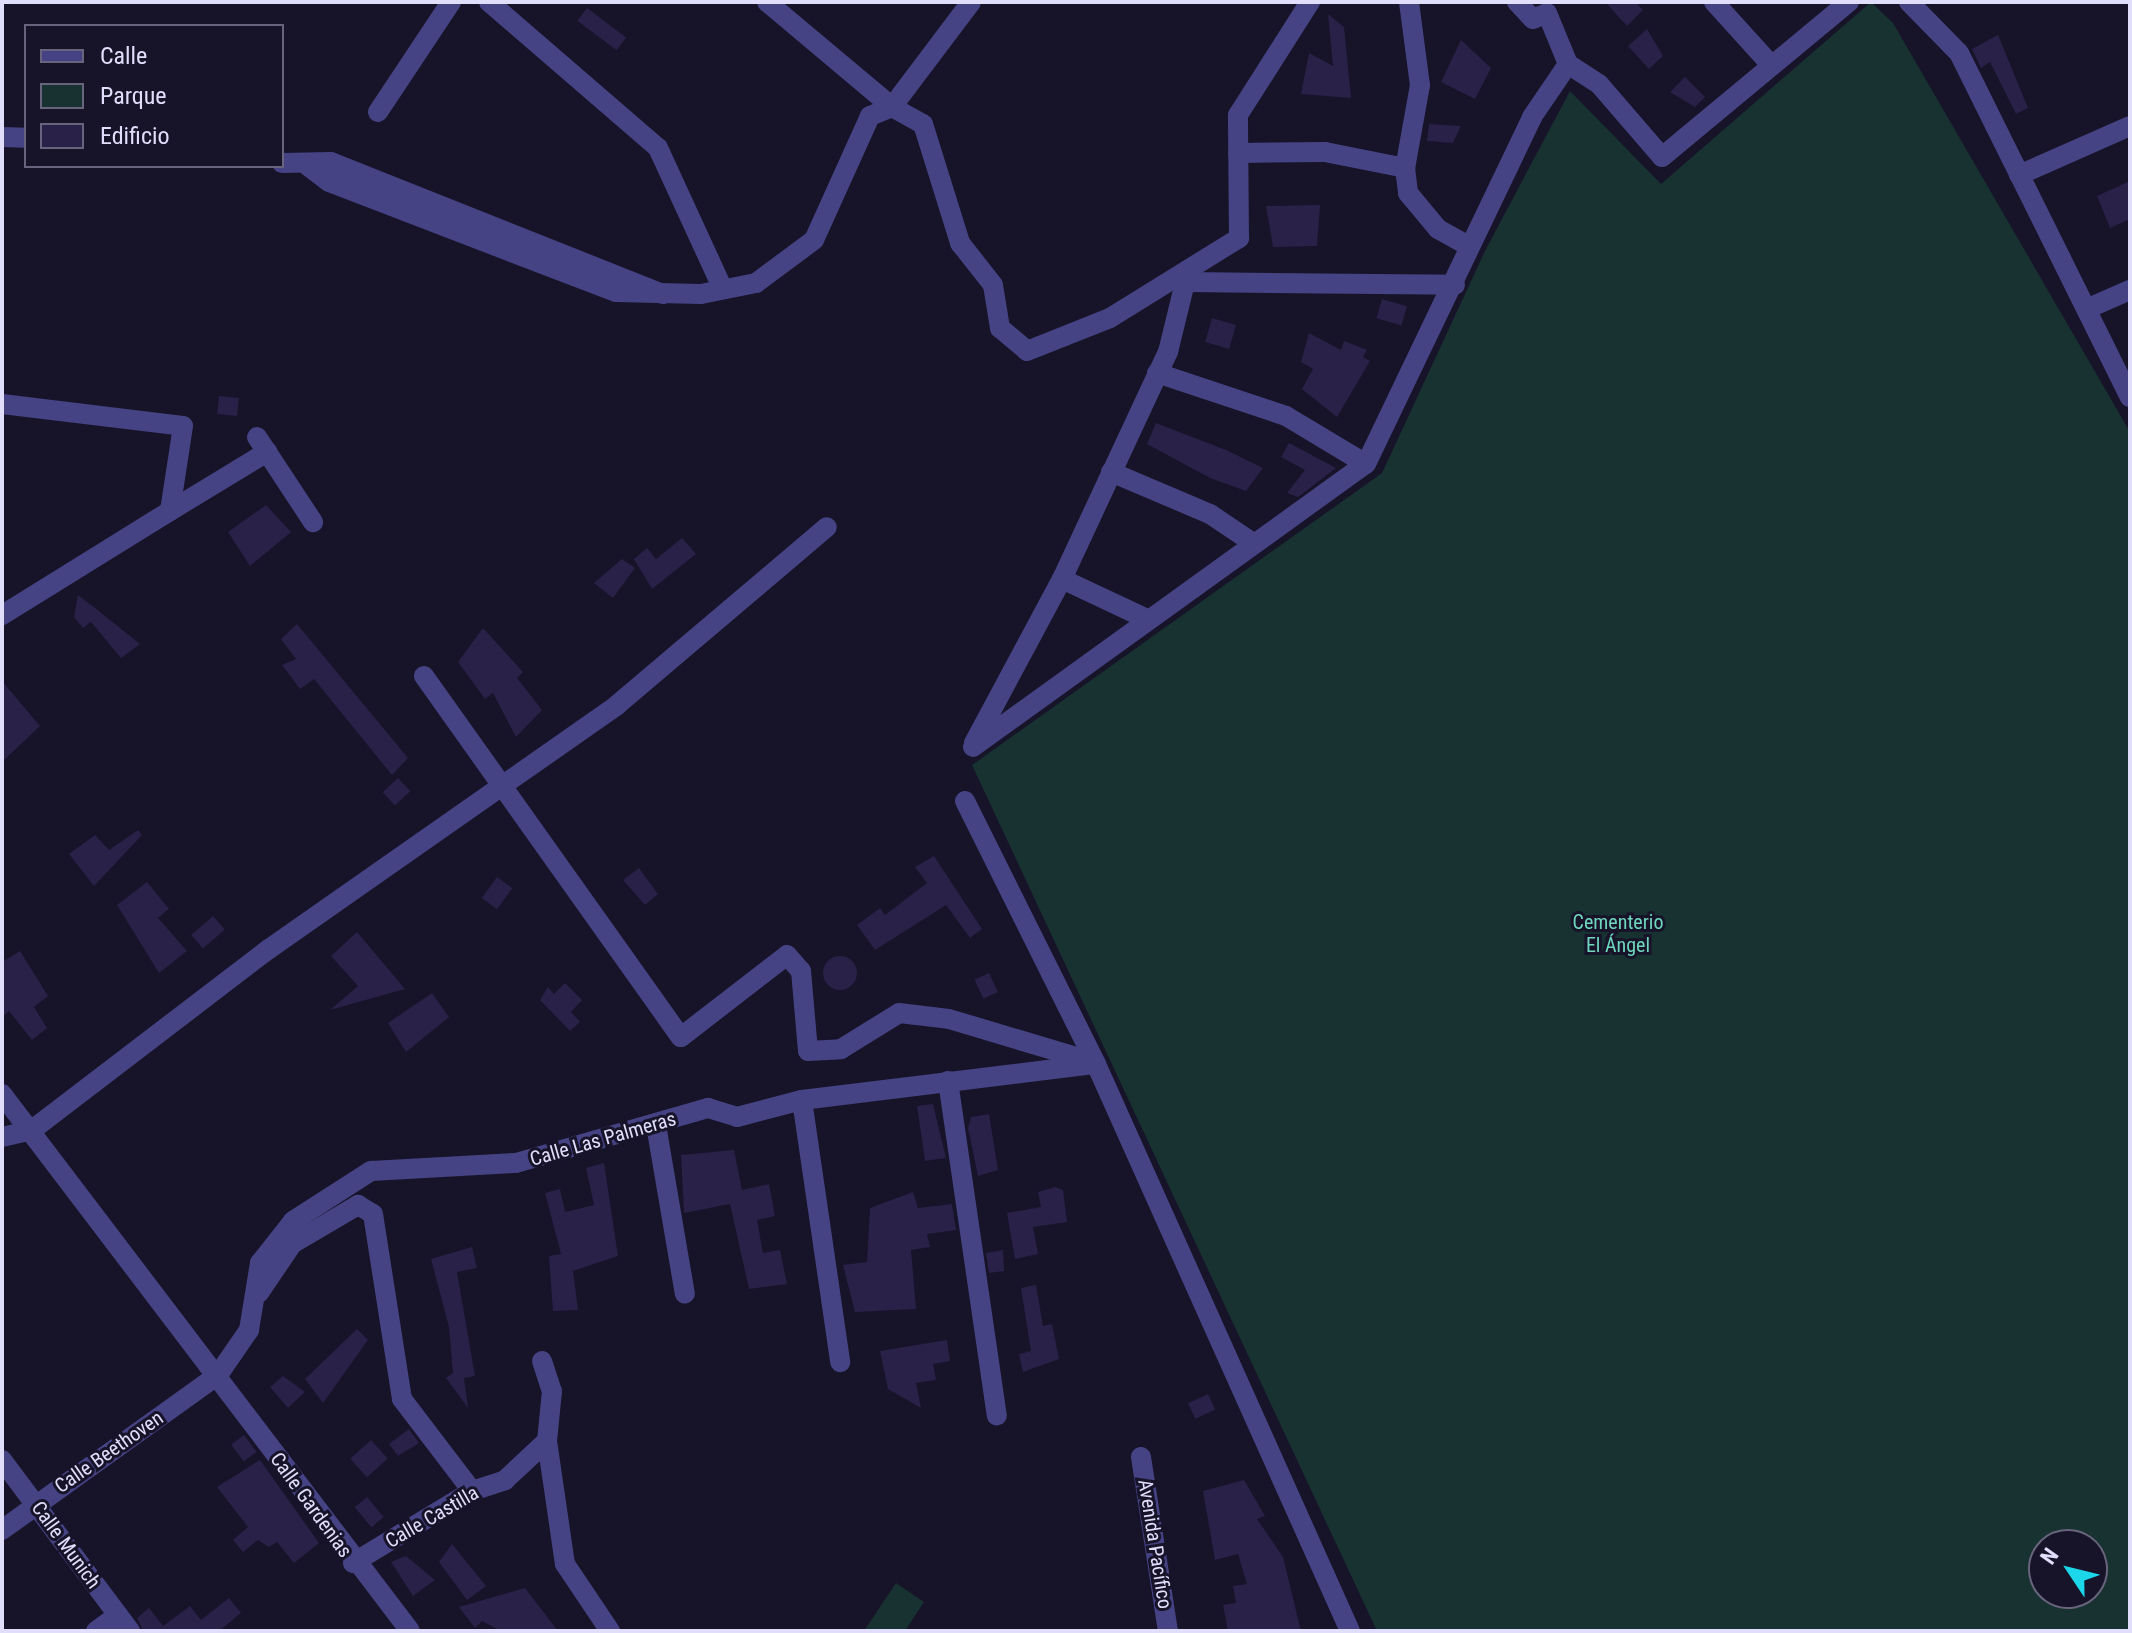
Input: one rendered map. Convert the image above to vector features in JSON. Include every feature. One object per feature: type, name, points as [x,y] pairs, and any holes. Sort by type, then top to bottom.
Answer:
[{"type":"street","points":[[378,112],[451,2]]},
{"type":"street","points":[[489,2],[658,148],[723,289]]},
{"type":"street","points":[[767,2],[892,107],[923,124],[960,243],[993,285],[1000,328],[1013,345],[1046,346],[1187,278],[1239,238],[1238,115],[1310,2]]},
{"type":"street","points":[[284,163],[308,166],[331,162],[663,294],[756,283],[814,240],[870,116],[892,107],[971,2]]},
{"type":"street","points":[[1409,2],[1420,85],[1405,168],[1408,193],[1438,229],[1469,246]]},
{"type":"street","points":[[1517,2],[1533,19],[1554,8],[1568,64],[1599,84],[1662,157],[1849,2]]},
{"type":"street","points":[[1714,2],[1772,66]]},
{"type":"street","points":[[1909,2],[1959,53],[2019,175],[2091,307],[2130,397]]},
{"type":"street","points":[[1187,278],[1157,373],[1062,579],[973,747],[1366,464],[1455,285],[1469,246],[1532,117],[1568,64]]},
{"type":"street","points":[[2019,175],[2130,126]]},
{"type":"street","points":[[2,137],[24,138]]},
{"type":"street","points":[[1238,153],[1325,152],[1405,168]]},
{"type":"street","points":[[1187,278],[1455,285]]},
{"type":"street","points":[[2091,307],[2130,290]]},
{"type":"street","points":[[1157,373],[1286,416],[1366,464]]},
{"type":"street","points":[[2,404],[183,426],[170,511]]},
{"type":"street","points":[[2,615],[170,511],[262,444],[313,522]]},
{"type":"street","points":[[1111,472],[1210,514],[1253,543]]},
{"type":"street","points":[[2,1137],[32,1130],[269,949],[617,705],[827,527]]},
{"type":"street","points":[[1062,579],[1149,620]]},
{"type":"street","points":[[424,676],[681,1037],[787,955],[801,971],[808,1051],[841,1049],[899,1013],[918,1014],[1096,1064]]},
{"type":"street","points":[[965,801],[1096,1064],[1350,1631]]},
{"type":"street","name":"Calle Las Palmeras","points":[[218,1375],[249,1330],[260,1263],[293,1221],[371,1171],[516,1163],[708,1108],[737,1117],[802,1100],[1096,1064]]},
{"type":"street","points":[[948,1081],[997,1415]]},
{"type":"street","name":"Calle Gardenias","points":[[2,1094],[218,1375],[353,1563],[410,1631]]},
{"type":"street","points":[[802,1100],[840,1362]]},
{"type":"street","points":[[656,1125],[685,1294]]},
{"type":"street","points":[[254,1300],[292,1244],[358,1205],[373,1214],[402,1399],[472,1491]]},
{"type":"street","points":[[542,1361],[552,1391],[547,1441],[565,1564],[610,1631]]},
{"type":"street","name":"Calle Beethoven","points":[[2,1530],[218,1375]]},
{"type":"street","name":"Calle Castilla","points":[[353,1563],[472,1491],[505,1480],[547,1441]]},
{"type":"street","name":"Avenida Pacífico","points":[[1141,1457],[1168,1631]]},
{"type":"street","name":"Calle Munich","points":[[2,1460],[124,1623]]},
{"type":"street","points":[[96,1631],[124,1623]]},
{"type":"green space","name":"Cementerio El Ángel","points":[[1871,2],[1893,23],[2130,432],[2130,1631],[1377,1631],[972,765],[1382,473],[1485,251],[1570,91],[1661,184]]},
{"type":"green space","points":[[896,1583],[924,1602],[905,1631],[864,1631]]},
{"type":"building","points":[[1605,2],[1635,2],[1643,10],[1627,26]]},
{"type":"building","points":[[587,8],[626,37],[617,50],[577,21]]},
{"type":"building","points":[[1328,14],[1344,27],[1351,98],[1301,94],[1309,53],[1333,66]]},
{"type":"building","points":[[1647,29],[1663,56],[1649,69],[1628,46]]},
{"type":"building","points":[[1998,35],[2028,108],[2016,114],[1990,62],[1981,68],[1972,49]]},
{"type":"building","points":[[1461,40],[1491,68],[1475,99],[1441,82]]},
{"type":"building","points":[[1685,77],[1705,97],[1695,107],[1670,92]]},
{"type":"building","points":[[1429,124],[1461,126],[1453,143],[1427,141]]},
{"type":"building","points":[[2130,181],[2130,219],[2110,228],[2097,196]]},
{"type":"building","points":[[1320,205],[1317,246],[1273,247],[1266,206]]},
{"type":"building","points":[[1382,299],[1407,306],[1401,325],[1376,318]]},
{"type":"building","points":[[1212,318],[1236,325],[1229,349],[1205,342]]},
{"type":"building","points":[[1309,333],[1341,350],[1344,341],[1367,350],[1363,357],[1370,361],[1337,417],[1302,389],[1313,369],[1301,362]]},
{"type":"building","points":[[219,396],[239,398],[237,416],[217,414]]},
{"type":"building","points":[[1156,423],[1263,468],[1246,491],[1210,478],[1147,444]]},
{"type":"building","points":[[1289,443],[1336,468],[1298,497],[1287,493],[1305,470],[1281,457]]},
{"type":"building","points":[[266,505],[291,532],[250,566],[228,532]]},
{"type":"building","points":[[682,538],[696,554],[652,589],[634,559],[647,548],[656,559]]},
{"type":"building","points":[[622,559],[635,568],[613,598],[594,583]]},
{"type":"building","points":[[78,595],[140,644],[121,658],[91,622],[83,628],[74,617]]},
{"type":"building","points":[[297,624],[408,758],[392,775],[314,679],[300,689],[282,665],[296,659],[281,639]]},
{"type":"building","points":[[483,628],[523,672],[517,678],[542,710],[516,737],[493,693],[485,699],[458,662]]},
{"type":"building","points":[[2,681],[40,726],[2,762]]},
{"type":"building","points":[[398,778],[410,791],[395,805],[383,792]]},
{"type":"building","points":[[138,830],[142,835],[94,886],[69,854],[95,835],[109,850]]},
{"type":"building","points":[[934,856],[982,929],[970,938],[946,905],[875,950],[857,925],[880,908],[885,915],[927,883],[915,867]]},
{"type":"building","points":[[639,868],[658,894],[645,905],[623,880]]},
{"type":"building","points":[[497,877],[512,888],[497,909],[482,898]]},
{"type":"building","points":[[147,882],[169,909],[158,918],[187,951],[159,973],[117,905]]},
{"type":"building","points":[[213,916],[225,930],[203,949],[191,935]]},
{"type":"building","points":[[357,932],[405,989],[330,1010],[358,986],[331,956]]},
{"type":"building","points":[[20,951],[48,996],[34,1007],[47,1028],[32,1040],[9,1011],[2,1017],[2,962]]},
{"type":"building","points":[[840,956],[852,961],[857,973],[852,985],[840,990],[828,985],[823,973],[828,961]]},
{"type":"building","points":[[989,973],[998,992],[983,999],[974,980]]},
{"type":"building","points":[[565,983],[582,1000],[571,1012],[580,1022],[570,1031],[540,1000],[548,987],[554,994]]},
{"type":"building","points":[[432,993],[449,1017],[406,1052],[388,1023]]},
{"type":"building","points":[[933,1104],[946,1158],[925,1161],[917,1106]]},
{"type":"building","points":[[989,1114],[998,1170],[978,1176],[968,1128],[971,1117]]},
{"type":"building","points":[[734,1150],[742,1190],[769,1184],[775,1216],[757,1220],[763,1253],[780,1250],[787,1284],[749,1289],[730,1204],[684,1213],[681,1155]]},
{"type":"building","points":[[604,1163],[618,1256],[573,1271],[578,1310],[553,1311],[549,1256],[561,1254],[545,1193],[560,1189],[565,1212],[594,1205],[586,1168]]},
{"type":"building","points":[[1055,1187],[1063,1190],[1067,1222],[1033,1227],[1038,1254],[1015,1259],[1007,1213],[1041,1207],[1038,1192]]},
{"type":"building","points":[[913,1192],[918,1208],[952,1204],[956,1230],[927,1234],[930,1247],[911,1250],[916,1309],[855,1312],[843,1265],[867,1262],[870,1208]]},
{"type":"building","points":[[472,1247],[477,1268],[457,1272],[475,1376],[464,1378],[468,1408],[446,1378],[453,1373],[449,1327],[431,1259]]},
{"type":"building","points":[[1003,1250],[1004,1271],[989,1273],[986,1253]]},
{"type":"building","points":[[1036,1285],[1043,1326],[1052,1324],[1059,1359],[1023,1372],[1019,1354],[1031,1351],[1021,1288]]},
{"type":"building","points":[[357,1329],[368,1340],[323,1403],[305,1379]]},
{"type":"building","points":[[947,1340],[950,1361],[933,1364],[936,1380],[916,1383],[921,1408],[888,1389],[880,1351]]},
{"type":"building","points":[[283,1376],[305,1392],[288,1408],[270,1387]]},
{"type":"building","points":[[1208,1394],[1215,1409],[1195,1419],[1188,1403]]},
{"type":"building","points":[[409,1429],[419,1443],[398,1456],[389,1444]]},
{"type":"building","points":[[244,1435],[257,1452],[244,1461],[231,1445]]},
{"type":"building","points":[[371,1440],[388,1459],[367,1477],[350,1459]]},
{"type":"building","points":[[260,1460],[319,1543],[294,1563],[277,1542],[269,1547],[258,1540],[243,1552],[233,1540],[248,1527],[217,1487]]},
{"type":"building","points":[[1244,1480],[1265,1516],[1257,1519],[1283,1557],[1301,1631],[1228,1631],[1223,1605],[1236,1603],[1233,1586],[1247,1584],[1238,1554],[1215,1560],[1203,1491]]},
{"type":"building","points":[[367,1497],[384,1517],[371,1527],[355,1507]]},
{"type":"building","points":[[452,1544],[486,1586],[467,1600],[439,1562]]},
{"type":"building","points":[[406,1556],[435,1580],[413,1596],[391,1562]]},
{"type":"building","points":[[525,1588],[558,1631],[501,1631],[482,1621],[475,1628],[459,1607]]},
{"type":"building","points":[[229,1598],[241,1613],[219,1631],[143,1631],[137,1618],[149,1608],[163,1626],[190,1606],[201,1620]]}]
